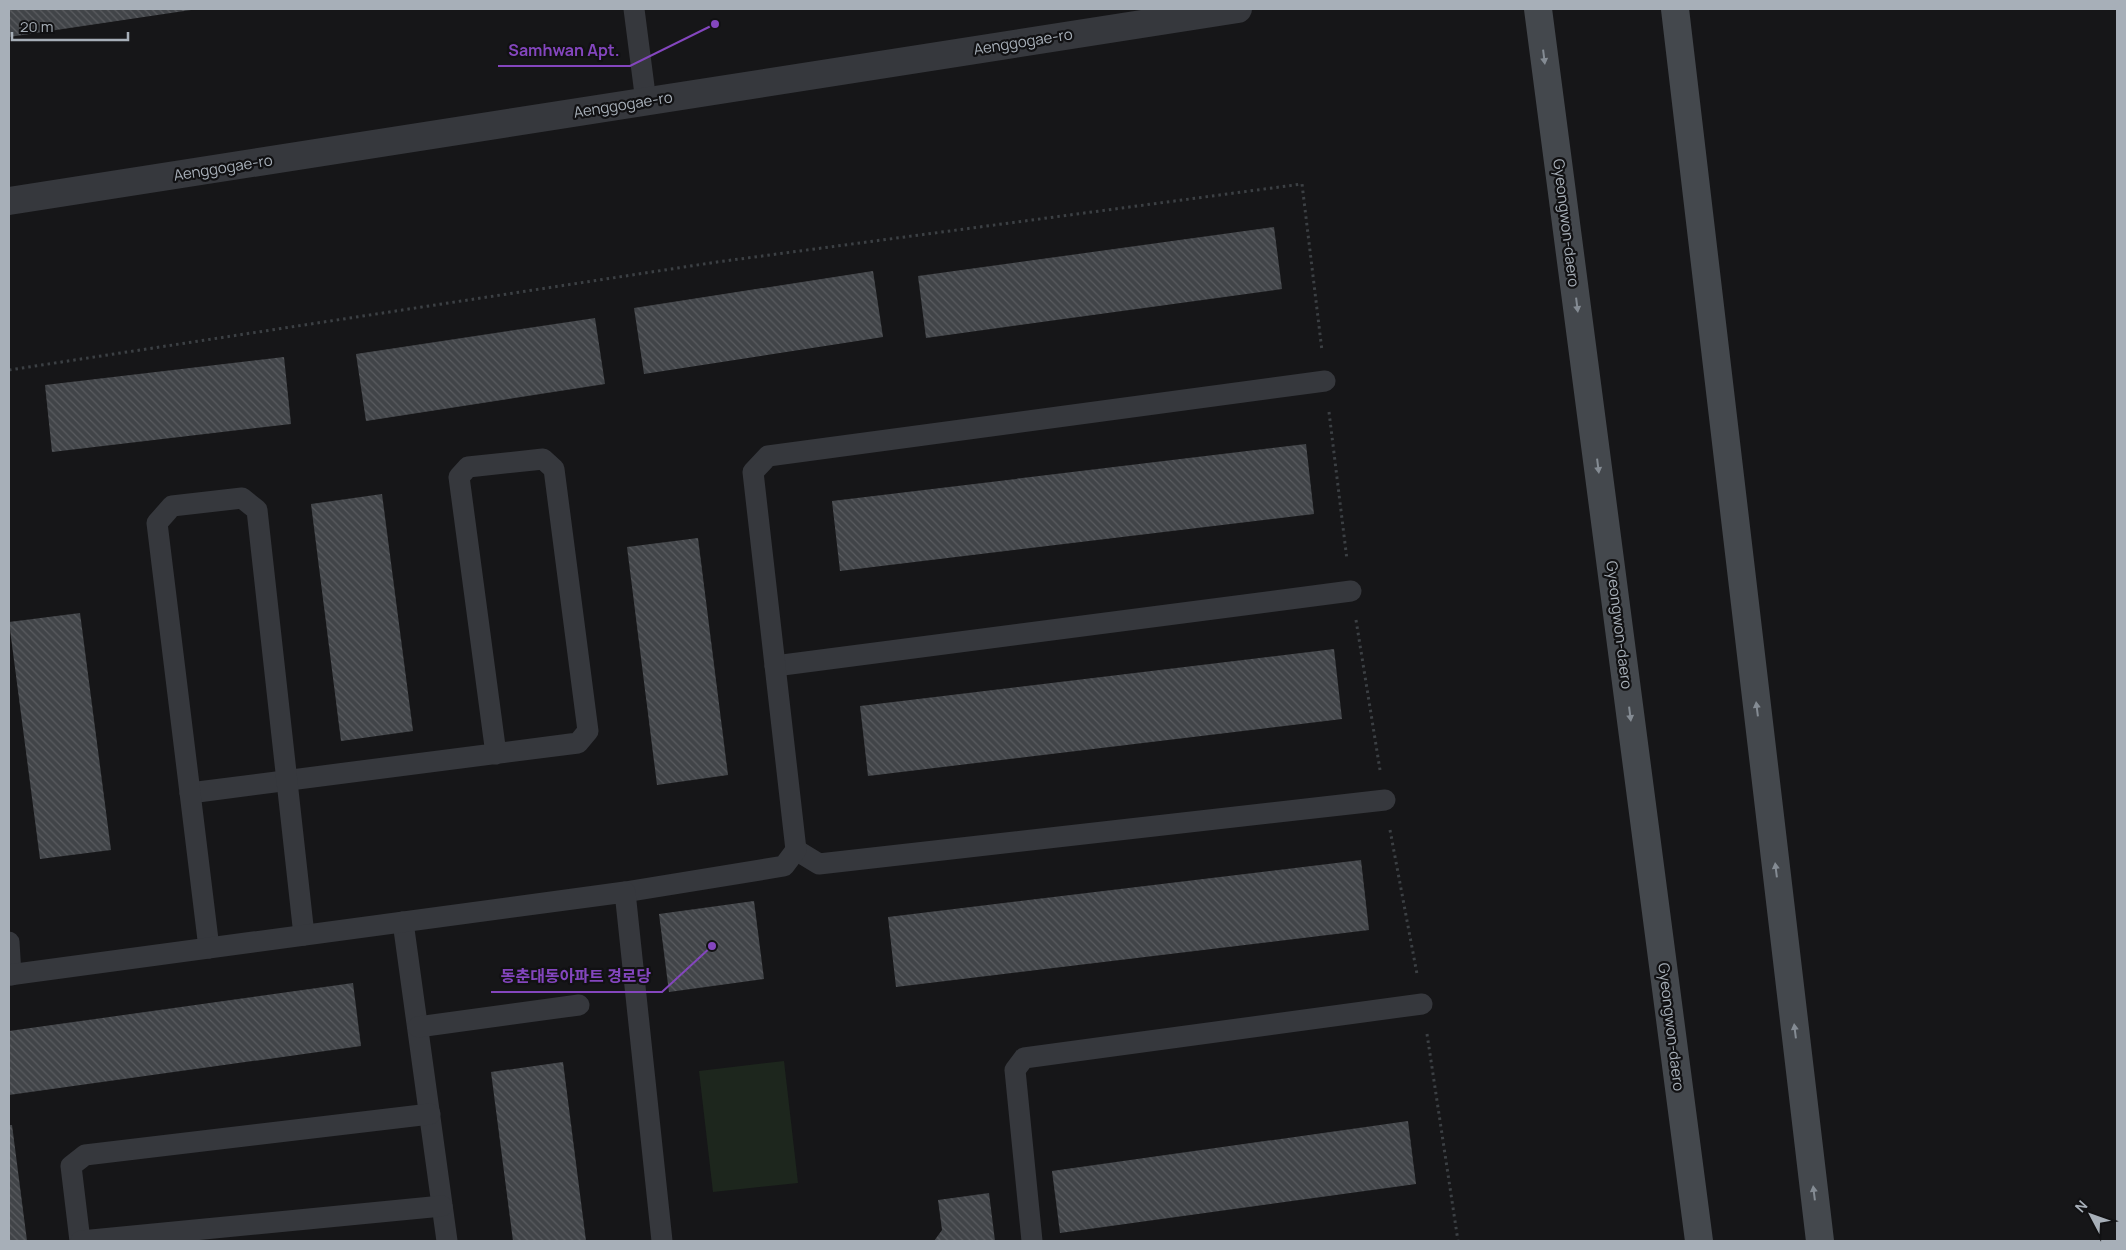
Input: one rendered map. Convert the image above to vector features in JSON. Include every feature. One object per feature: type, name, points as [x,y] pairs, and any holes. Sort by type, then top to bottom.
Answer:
[{"type":"main road","name":"Gyeongwon-daero","points":[[1538,9],[1699,1241]]},
{"type":"main road","points":[[1675,9],[1820,1241]]},
{"type":"street","name":"Aenggogae-ro","points":[[9,201],[1238,9]]},
{"type":"lane","points":[[634,9],[646,102]]},
{"type":"lane","points":[[9,942],[10,975],[625,892],[784,866],[796,850],[753,472],[768,456],[1325,381]]},
{"type":"lane","points":[[190,793],[287,782],[496,754],[578,743],[588,731],[554,470],[543,459],[468,467],[459,477],[496,754]]},
{"type":"lane","points":[[209,948],[157,523],[172,506],[242,498],[257,510],[304,935]]},
{"type":"lane","points":[[775,666],[1351,591]]},
{"type":"lane","points":[[796,850],[819,864],[1384,800]]},
{"type":"lane","points":[[625,892],[662,1241]]},
{"type":"lane","points":[[403,922],[447,1241]]},
{"type":"lane","points":[[1032,1241],[1015,1070],[1024,1058],[1422,1004]]},
{"type":"lane","points":[[418,1027],[580,1005]]},
{"type":"lane","points":[[430,1114],[85,1155],[71,1166],[80,1241],[442,1206]]},
{"type":"path","points":[[9,370],[717,262],[1302,184],[1351,591],[1384,800],[1422,1004],[1458,1241]]},
{"type":"shaded area","points":[[784,1061],[798,1183],[713,1192],[699,1071]]},
{"type":"building","points":[[9,9],[191,9],[191,10],[9,37]]},
{"type":"building","points":[[1274,227],[1282,289],[926,338],[918,276]]},
{"type":"building","points":[[873,271],[883,337],[644,374],[634,308]]},
{"type":"building","points":[[595,318],[605,384],[366,421],[356,354]]},
{"type":"building","points":[[284,357],[291,424],[52,452],[45,385]]},
{"type":"building","points":[[1306,444],[1314,514],[840,571],[832,501]]},
{"type":"building","points":[[382,494],[413,731],[341,741],[311,504]]},
{"type":"building","points":[[698,538],[728,775],[657,785],[627,547]]},
{"type":"building","points":[[80,613],[111,850],[40,859],[9,622]]},
{"type":"building","points":[[1334,649],[1342,719],[868,776],[860,706]]},
{"type":"building","points":[[1361,860],[1369,930],[896,987],[888,917]]},
{"type":"building","points":[[754,901],[764,979],[669,992],[659,914]]},
{"type":"building","points":[[353,983],[361,1046],[9,1095],[9,1031]]},
{"type":"building","points":[[563,1062],[586,1241],[513,1241],[491,1072]]},
{"type":"building","points":[[1408,1121],[1416,1184],[1060,1233],[1052,1171]]},
{"type":"building","points":[[9,1125],[12,1125],[27,1241],[9,1241]]},
{"type":"building","points":[[989,1193],[995,1241],[934,1241],[942,1230],[938,1200]]},
{"type":"place","name":"Samhwan Apt.","points":[[715,24]]},
{"type":"place","name":"동춘대동아파트 경로당","points":[[712,946]]}]
